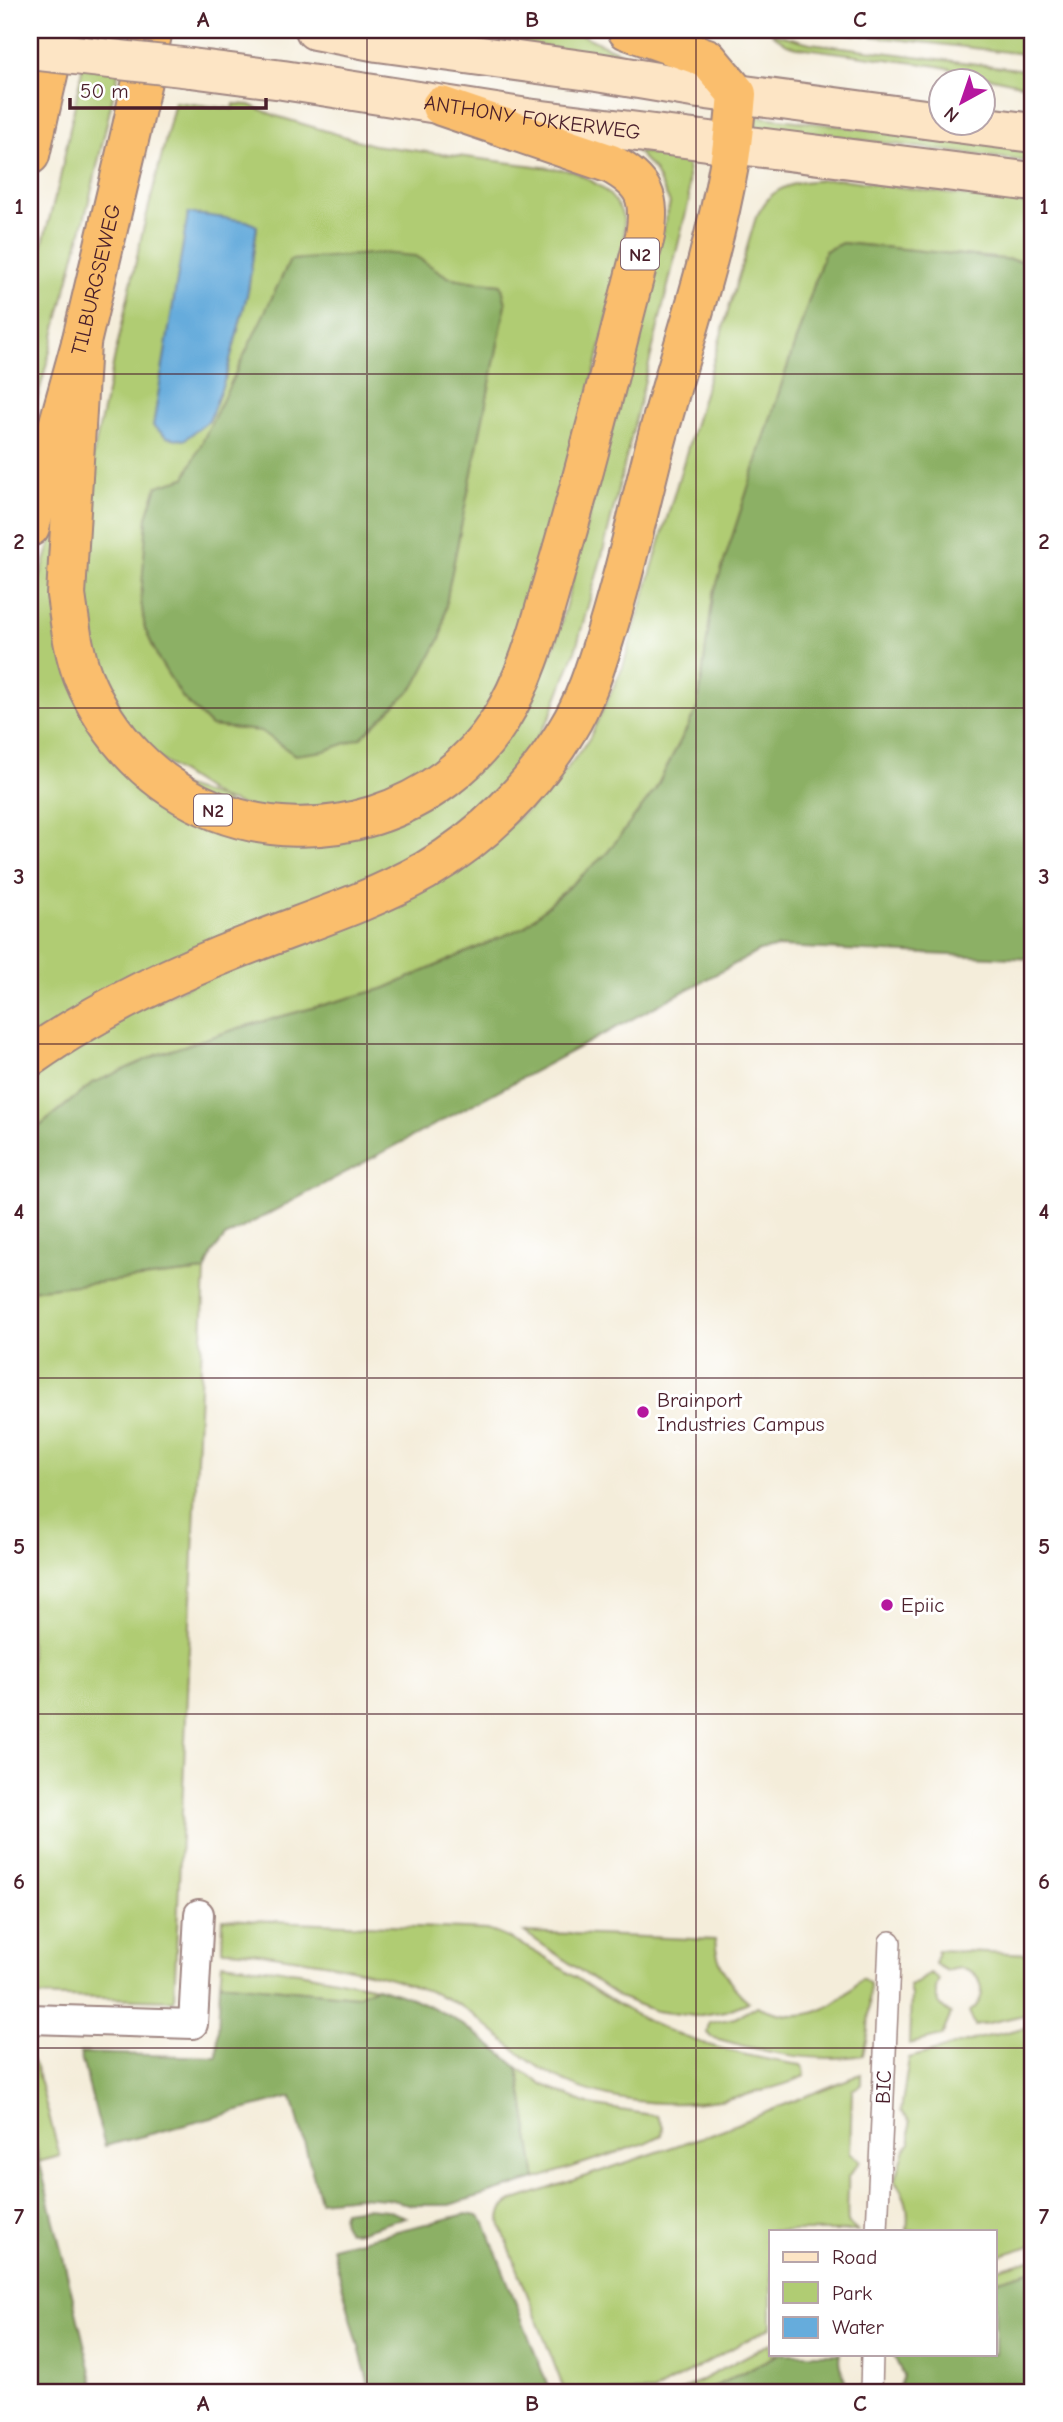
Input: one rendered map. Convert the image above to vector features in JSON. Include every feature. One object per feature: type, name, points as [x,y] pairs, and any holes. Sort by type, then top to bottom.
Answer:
[{"type":"highway","points":[[30,155],[58,30]]},
{"type":"highway","name":"TILBURGSEWEG","points":[[30,527],[81,343],[153,30]]},
{"type":"highway","points":[[30,1057],[84,1021],[147,988],[251,944],[354,905],[423,872],[469,842],[503,810],[534,776],[569,727],[599,656],[627,562],[654,451],[709,254],[729,164],[737,94],[707,58],[627,30]]},
{"type":"highway","name":"N2","points":[[81,343],[66,595],[82,675],[106,721],[123,744],[160,781],[188,798],[230,816],[269,825],[316,827],[358,821],[388,811],[429,790],[462,764],[488,737],[521,680],[571,518],[645,236],[648,210],[645,194],[640,186],[627,173],[611,164],[441,106]]},
{"type":"main road","points":[[315,30],[378,42],[926,119]]},
{"type":"main road","name":"ANTHONY FOKKERWEG","points":[[30,50],[283,80],[441,106],[1033,182]]},
{"type":"main road","points":[[996,128],[1033,133]]},
{"type":"street","points":[[30,2019],[193,2025],[199,1914]]},
{"type":"street","name":"BIC","points":[[877,2230],[890,1942]]},
{"type":"street","points":[[871,2392],[872,2356]]},
{"type":"green space","points":[[90,30],[128,30],[91,193],[30,428],[30,290],[59,183]]},
{"type":"green space","points":[[422,30],[571,30],[619,52],[652,62]]},
{"type":"green space","points":[[817,30],[1033,30],[1033,55]]},
{"type":"green space","points":[[772,34],[810,43],[993,66],[938,66],[797,47]]},
{"type":"green space","points":[[996,66],[1033,71],[1033,87],[996,79]]},
{"type":"green space","points":[[175,102],[233,109],[234,104],[250,105],[276,116],[373,145],[573,171],[609,195],[623,217],[625,246],[537,609],[488,714],[439,768],[336,815],[235,808],[137,744],[86,651],[80,514],[142,234]],"holes":[[[257,227],[248,291],[226,376],[209,421]],[[415,256],[448,277],[501,284],[506,304],[441,637],[295,755],[261,731],[211,726],[183,698],[159,660],[145,629],[141,600],[157,487],[185,478]]]},
{"type":"green space","points":[[744,115],[1033,148],[1033,162],[744,125]]},
{"type":"green space","points":[[637,152],[687,156],[689,200],[602,556],[575,652],[550,717],[519,766],[461,833],[30,1047],[30,609],[60,513],[59,594],[138,773],[338,834],[527,701],[556,643],[670,203],[654,170]]},
{"type":"green space","points":[[840,179],[1033,205],[1033,262],[842,243],[825,251],[713,596],[698,707],[655,790],[607,853],[524,927],[386,988],[239,1028],[93,1083],[30,1134],[30,1072],[68,1041],[474,855],[551,790],[589,739],[623,667],[756,217],[768,199],[780,189],[805,182]]},
{"type":"green space","points":[[842,243],[1033,262],[1033,959],[780,947],[759,951],[225,1237],[212,1253],[205,1271],[30,1290],[30,1134],[93,1083],[159,1054],[239,1028],[386,988],[524,927],[607,853],[655,790],[698,707],[713,596],[825,251]]},
{"type":"green space","points":[[382,253],[415,256],[448,277],[501,284],[506,304],[441,637],[415,686],[361,738],[324,751],[295,755],[261,731],[211,726],[183,698],[159,660],[145,629],[141,600],[147,517],[157,486],[185,478],[290,260]]},
{"type":"green space","points":[[205,1271],[174,2000],[30,1996],[30,1290]]},
{"type":"green space","points":[[223,1919],[487,1930],[524,1946],[647,2021],[711,2046],[801,2065],[805,2075],[765,2090],[709,2101],[652,2102],[595,2093],[543,2070],[471,2013],[426,1990],[347,1967],[262,1953],[222,1950]]},
{"type":"green space","points":[[524,1932],[715,1940],[718,1958],[725,1974],[749,2002],[726,2011],[695,2016],[655,2011],[619,1997]]},
{"type":"green space","points":[[938,1950],[1033,1954],[1033,2013],[975,2026],[969,2012],[981,1997],[979,1980],[967,1970],[958,1968],[947,1971],[935,1964]]},
{"type":"green space","points":[[222,1963],[299,1972],[376,1987],[356,1996],[220,1983]]},
{"type":"green space","points":[[930,1973],[939,1979],[936,1995],[939,2003],[951,2014],[942,2036],[909,2044],[909,1986]]},
{"type":"green space","points":[[862,1978],[870,1984],[868,2031],[863,2055],[825,2058],[786,2055],[711,2037],[707,2033],[709,2023],[735,2018],[757,2006],[788,2015],[815,2012],[839,2000]]},
{"type":"green space","points":[[220,1983],[356,1996],[376,1987],[417,2000],[452,2018],[518,2068],[536,2179],[449,2205],[413,2205],[387,2199],[358,2197],[320,2201],[292,2097],[105,2146],[80,2053],[217,2057]]},
{"type":"green space","points":[[1033,2026],[1033,2245],[996,2257],[996,2230],[907,2230],[907,2205],[895,2182],[905,2149],[910,2143],[910,2121],[901,2111],[909,2058]]},
{"type":"green space","points":[[30,2056],[36,2068],[60,2156],[38,2162],[30,2123]]},
{"type":"green space","points":[[518,2068],[542,2084],[590,2105],[657,2116],[663,2127],[662,2135],[536,2179]]},
{"type":"green space","points":[[861,2074],[861,2085],[852,2090],[850,2154],[860,2161],[848,2177],[848,2223],[856,2230],[769,2230],[769,2328],[653,2392],[565,2392],[501,2226],[501,2213],[507,2204],[515,2200],[714,2133]]},
{"type":"green space","points":[[30,2123],[96,2392],[30,2392]]},
{"type":"green space","points":[[366,2208],[387,2210],[406,2217],[362,2231],[349,2232],[343,2222],[344,2211]]},
{"type":"green space","points":[[466,2214],[478,2216],[485,2223],[550,2392],[371,2392],[332,2247]]},
{"type":"green space","points":[[1033,2259],[1033,2270],[996,2281],[996,2270]]},
{"type":"green space","points":[[1033,2270],[1033,2392],[897,2392],[903,2375],[894,2356],[996,2356],[996,2281]]},
{"type":"green space","points":[[769,2344],[769,2356],[775,2356],[704,2392],[679,2392]]},
{"type":"green space","points":[[775,2356],[840,2356],[847,2392],[704,2392]]},
{"type":"water","points":[[188,213],[247,221],[257,226],[248,291],[226,376],[209,421],[184,440],[167,437],[153,426]]},
{"type":"place","name":"Brainport Industries Campus","points":[[643,1412]]},
{"type":"place","name":"Epiic","points":[[887,1605]]}]
